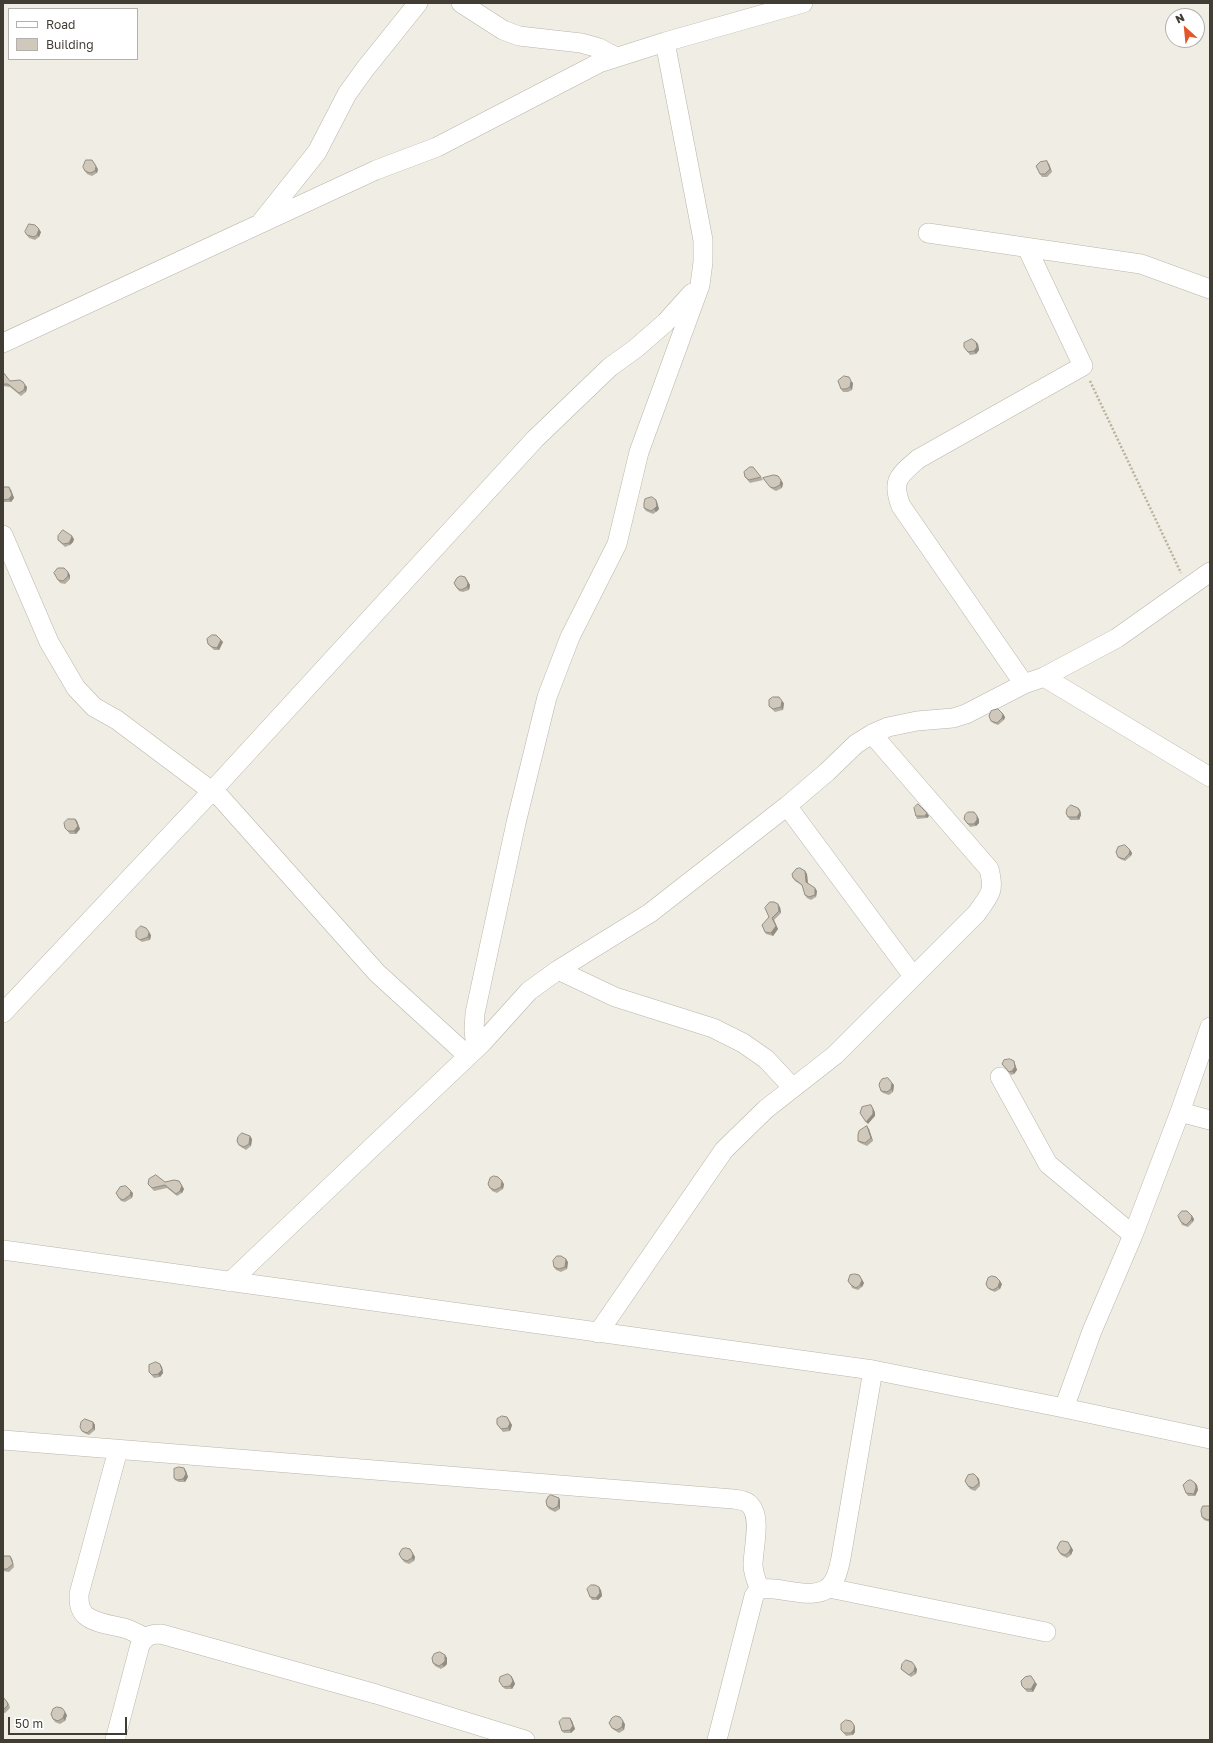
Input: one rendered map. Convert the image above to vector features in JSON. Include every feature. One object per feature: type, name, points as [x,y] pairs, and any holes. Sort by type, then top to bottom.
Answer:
[{"type":"street","points":[[260,223],[317,152],[347,94],[418,3]]},
{"type":"street","points":[[461,3],[503,30],[519,36],[581,43],[599,48],[616,57]]},
{"type":"street","points":[[3,343],[376,170],[437,147],[599,63],[665,42],[803,3]]},
{"type":"street","points":[[472,1053],[475,1014],[516,823],[547,697],[570,637],[617,544],[639,452],[700,284],[703,262],[703,240],[665,42]]},
{"type":"street","points":[[928,233],[1141,264],[1210,290]]},
{"type":"street","points":[[1024,684],[901,506],[896,485],[900,474],[918,459],[1083,366],[1027,248]]},
{"type":"street","points":[[3,1013],[212,791],[535,439],[610,367],[635,349],[665,323],[700,284]]},
{"type":"street","points":[[3,535],[49,642],[76,688],[94,706],[116,720],[212,791],[236,813],[377,973],[472,1053]]},
{"type":"street","points":[[230,1282],[472,1053],[529,991],[558,970],[650,912],[787,806],[827,772],[856,744],[872,734],[895,726],[917,721],[953,718],[966,714],[1024,684],[1044,677],[1117,638],[1210,572]]},
{"type":"street","points":[[1044,677],[1210,777]]},
{"type":"street","points":[[598,1333],[724,1150],[766,1109],[835,1055],[977,913],[990,895],[993,884],[989,869],[872,734]]},
{"type":"street","points":[[787,806],[913,976]]},
{"type":"street","points":[[558,970],[615,997],[713,1028],[744,1043],[766,1059],[793,1088]]},
{"type":"street","points":[[1064,1408],[1092,1331],[1133,1235],[1180,1112],[1210,1026]]},
{"type":"street","points":[[1000,1077],[1048,1164],[1133,1235]]},
{"type":"street","points":[[1180,1112],[1210,1120]]},
{"type":"street","points":[[3,1250],[873,1370],[1210,1439]]},
{"type":"street","points":[[829,1588],[836,1575],[841,1558],[873,1370]]},
{"type":"street","points":[[3,1440],[733,1498],[745,1501],[751,1505],[755,1514],[756,1522],[752,1567],[759,1589]]},
{"type":"street","points":[[118,1450],[79,1594],[80,1609],[85,1615],[94,1620],[129,1630],[145,1637]]},
{"type":"street","points":[[717,1740],[749,1607],[759,1589],[770,1587],[815,1594],[829,1588],[1046,1632]]},
{"type":"street","points":[[115,1740],[138,1650],[145,1637],[151,1634],[161,1634],[376,1694],[525,1740]]},
{"type":"path","points":[[1083,366],[1188,588]]},
{"type":"building","points":[[86,160],[92,160],[96,166],[95,171],[90,173],[85,171],[83,167]]},
{"type":"building","points":[[1047,161],[1050,169],[1045,174],[1040,174],[1036,166],[1040,162]]},
{"type":"building","points":[[29,224],[35,225],[39,229],[37,235],[34,237],[27,235],[25,232]]},
{"type":"building","points":[[972,339],[976,342],[977,347],[974,351],[968,352],[964,347],[964,343]]},
{"type":"building","points":[[3,372],[10,381],[20,380],[23,382],[25,385],[24,390],[19,393],[8,384],[3,384]]},
{"type":"building","points":[[844,376],[849,377],[851,381],[850,387],[841,389],[838,381]]},
{"type":"building","points":[[750,467],[753,467],[761,477],[749,480],[745,477],[744,472]]},
{"type":"building","points":[[774,475],[778,476],[781,480],[780,485],[774,488],[770,487],[763,478]]},
{"type":"building","points":[[3,487],[9,487],[12,495],[9,499],[3,500]]},
{"type":"building","points":[[652,497],[656,500],[657,506],[651,511],[644,508],[644,503],[645,499]]},
{"type":"building","points":[[63,530],[72,536],[69,543],[63,544],[58,540],[58,536]]},
{"type":"building","points":[[58,568],[64,568],[68,572],[68,576],[63,581],[58,580],[54,573]]},
{"type":"building","points":[[461,576],[465,577],[468,583],[467,587],[461,590],[457,588],[454,583],[457,578]]},
{"type":"building","points":[[212,635],[216,635],[221,640],[217,648],[208,644],[207,639]]},
{"type":"building","points":[[773,697],[779,697],[782,701],[781,707],[773,709],[769,706],[769,700]]},
{"type":"building","points":[[998,709],[1003,714],[1002,718],[997,723],[991,721],[989,716],[991,711]]},
{"type":"building","points":[[918,804],[927,813],[925,816],[916,816],[914,808]]},
{"type":"building","points":[[1071,805],[1078,808],[1080,812],[1077,817],[1068,817],[1066,813],[1067,809]]},
{"type":"building","points":[[968,812],[974,812],[977,816],[977,820],[974,824],[968,824],[964,819]]},
{"type":"building","points":[[68,819],[75,819],[78,826],[74,831],[68,831],[65,828],[64,823]]},
{"type":"building","points":[[1125,845],[1130,850],[1129,854],[1124,859],[1118,857],[1116,852],[1118,847]]},
{"type":"building","points":[[800,868],[805,871],[806,882],[815,888],[815,895],[809,897],[805,895],[802,885],[793,878],[792,874],[796,869]]},
{"type":"building","points":[[770,902],[778,904],[779,911],[772,918],[776,926],[771,933],[765,932],[762,925],[769,917],[765,908]]},
{"type":"building","points":[[141,926],[146,928],[149,932],[148,937],[140,940],[136,937],[136,931]]},
{"type":"building","points":[[1010,1059],[1014,1061],[1015,1067],[1009,1072],[1002,1064],[1004,1060]]},
{"type":"building","points":[[888,1078],[892,1083],[891,1089],[887,1092],[881,1091],[879,1085],[880,1082],[882,1079]]},
{"type":"building","points":[[871,1105],[873,1114],[866,1122],[860,1113],[862,1107]]},
{"type":"building","points":[[867,1126],[871,1138],[865,1143],[858,1141],[859,1131]]},
{"type":"building","points":[[242,1133],[250,1136],[249,1144],[244,1147],[239,1145],[237,1141],[238,1137]]},
{"type":"building","points":[[156,1175],[165,1182],[174,1180],[179,1181],[182,1186],[180,1191],[176,1194],[165,1185],[152,1188],[148,1184],[149,1179]]},
{"type":"building","points":[[494,1176],[498,1177],[502,1181],[501,1187],[495,1190],[490,1188],[488,1184],[490,1178]]},
{"type":"building","points":[[126,1186],[131,1191],[130,1195],[123,1200],[119,1198],[116,1193],[120,1187]]},
{"type":"building","points":[[1182,1211],[1187,1211],[1192,1216],[1191,1220],[1186,1225],[1181,1222],[1178,1216]]},
{"type":"building","points":[[557,1256],[561,1256],[566,1259],[565,1267],[559,1269],[554,1267],[553,1261]]},
{"type":"building","points":[[850,1275],[859,1275],[862,1280],[860,1285],[856,1288],[848,1281]]},
{"type":"building","points":[[992,1276],[996,1277],[1000,1281],[998,1287],[993,1290],[988,1288],[986,1284],[988,1278]]},
{"type":"building","points":[[156,1362],[160,1364],[162,1370],[158,1374],[152,1375],[149,1372],[149,1365]]},
{"type":"building","points":[[502,1416],[507,1417],[510,1423],[508,1428],[501,1429],[497,1424],[497,1419]]},
{"type":"building","points":[[85,1419],[93,1422],[93,1428],[87,1433],[82,1431],[80,1427],[81,1422]]},
{"type":"building","points":[[179,1467],[184,1468],[186,1474],[183,1479],[177,1480],[174,1478],[174,1469]]},
{"type":"building","points":[[974,1474],[979,1483],[973,1488],[968,1486],[965,1481],[968,1475]]},
{"type":"building","points":[[1191,1480],[1195,1483],[1196,1487],[1194,1494],[1186,1493],[1183,1485],[1187,1481]]},
{"type":"building","points":[[551,1495],[559,1498],[558,1506],[553,1509],[547,1506],[546,1501]]},
{"type":"building","points":[[1203,1506],[1210,1507],[1210,1518],[1208,1520],[1202,1517],[1201,1511]]},
{"type":"building","points":[[1060,1542],[1068,1542],[1071,1548],[1065,1555],[1060,1553],[1057,1548]]},
{"type":"building","points":[[402,1549],[410,1549],[413,1554],[412,1558],[407,1561],[402,1559],[399,1554]]},
{"type":"building","points":[[3,1556],[10,1556],[13,1564],[7,1569],[3,1569]]},
{"type":"building","points":[[591,1585],[599,1587],[600,1593],[596,1598],[590,1597],[587,1589]]},
{"type":"building","points":[[440,1652],[445,1655],[445,1661],[439,1666],[433,1663],[432,1658],[434,1654]]},
{"type":"building","points":[[906,1660],[912,1662],[915,1666],[914,1671],[909,1675],[901,1669],[902,1664]]},
{"type":"building","points":[[508,1674],[511,1676],[513,1681],[510,1686],[503,1687],[499,1681],[500,1677]]},
{"type":"building","points":[[1031,1676],[1035,1682],[1031,1689],[1025,1689],[1022,1686],[1021,1681],[1025,1677]]},
{"type":"building","points":[[3,1697],[8,1705],[3,1710]]},
{"type":"building","points":[[57,1707],[62,1708],[65,1712],[63,1718],[58,1721],[53,1719],[51,1714],[53,1709]]},
{"type":"building","points":[[616,1716],[620,1717],[623,1721],[622,1727],[617,1730],[612,1728],[609,1723],[612,1718]]},
{"type":"building","points":[[563,1718],[570,1718],[573,1726],[570,1730],[562,1731],[559,1722]]},
{"type":"building","points":[[846,1720],[851,1721],[854,1725],[854,1729],[851,1733],[844,1733],[841,1730],[841,1724]]}]
